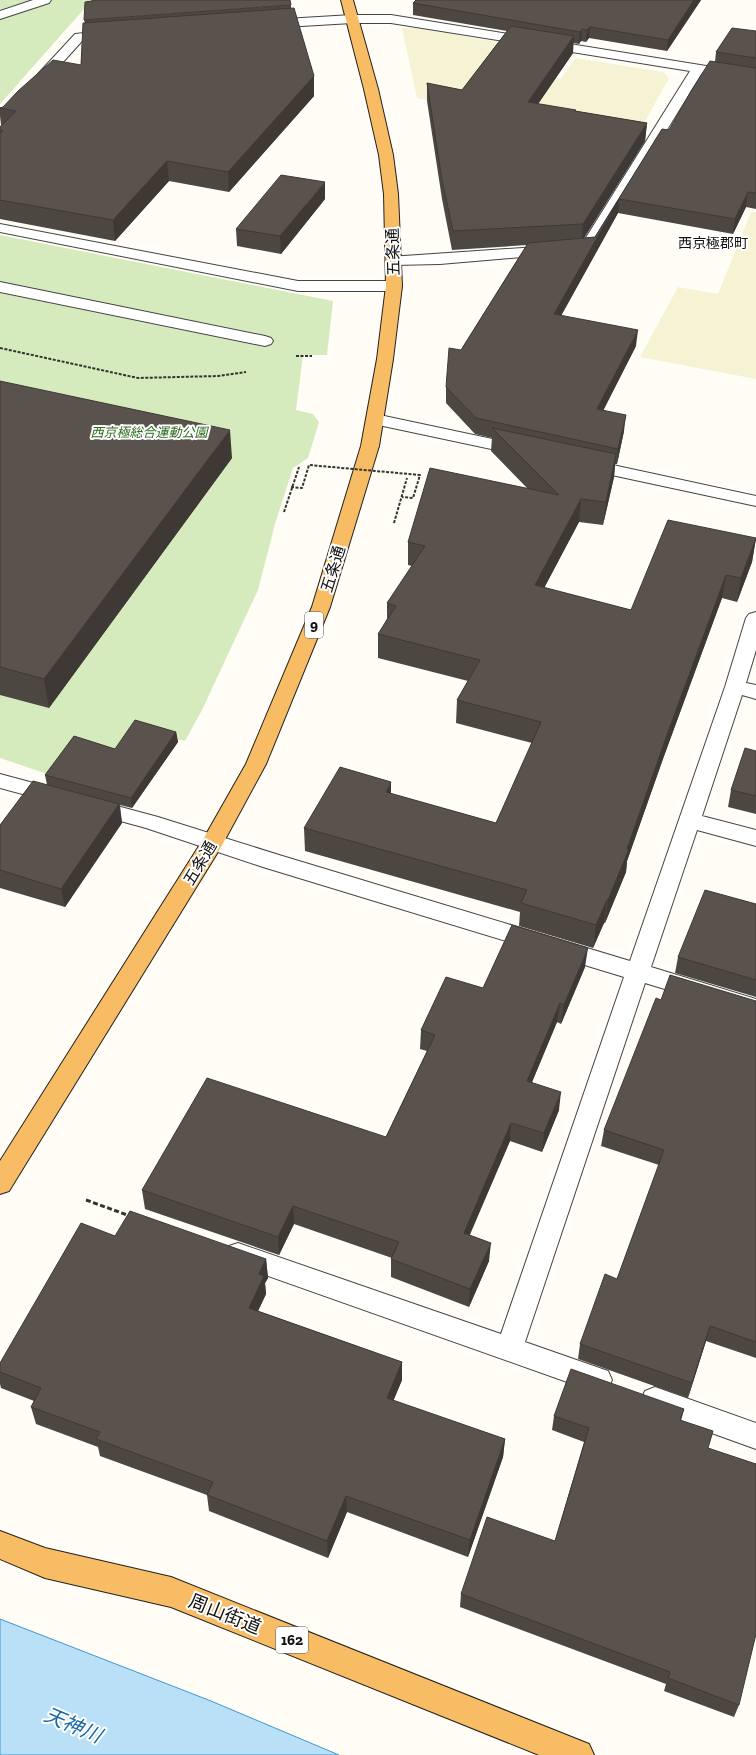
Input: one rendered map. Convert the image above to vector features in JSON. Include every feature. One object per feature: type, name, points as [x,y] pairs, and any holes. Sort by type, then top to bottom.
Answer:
[{"type":"highway","name":"五条通","points":[[0,1183],[213,842],[256,764],[321,607],[370,446],[385,359],[394,286],[391,194],[386,155],[371,89],[347,0]]},
{"type":"highway","name":"周山街道","points":[[0,1545],[45,1563],[171,1592],[578,1755]]},
{"type":"street","points":[[0,15],[45,0]]},
{"type":"street","points":[[258,24],[352,19],[384,19],[419,23],[756,78]]},
{"type":"street","points":[[0,123],[79,37],[126,33]]},
{"type":"street","points":[[394,260],[440,259],[587,248],[698,69]]},
{"type":"street","points":[[0,228],[298,286],[394,286]]},
{"type":"street","points":[[0,287],[266,341]]},
{"type":"street","points":[[375,419],[537,454]]},
{"type":"street","points":[[568,460],[756,500]]},
{"type":"street","points":[[509,1349],[689,820],[745,689],[756,618]]},
{"type":"street","points":[[0,781],[150,822],[756,1008]]},
{"type":"street","points":[[689,820],[756,838]]},
{"type":"street","points":[[219,1248],[756,1436]]},
{"type":"path","points":[[0,348],[138,378],[218,376],[250,371],[266,341]]},
{"type":"path","points":[[291,487],[302,488],[309,465],[420,475],[413,498],[402,497]]},
{"type":"path","points":[[284,512],[291,487],[299,467]]},
{"type":"path","points":[[394,523],[407,478]]},
{"type":"path","points":[[86,1200],[130,1216]]},
{"type":"shaded area","points":[[402,28],[419,28],[501,43],[486,66],[561,79],[575,58],[663,72],[669,78],[637,136],[417,98]]},
{"type":"shaded area","points":[[751,212],[756,212],[756,379],[640,357],[678,287],[718,294]]},
{"type":"green space","points":[[0,0],[92,0],[0,104]]},
{"type":"green space","name":"西京極総合運動公園","points":[[0,235],[333,301],[327,355],[303,355],[296,410],[313,414],[319,422],[308,458],[293,468],[275,524],[258,590],[202,710],[185,741],[133,727],[86,787],[0,758]]},
{"type":"water","name":"天神川","points":[[0,1619],[211,1701],[339,1755],[0,1755]]},
{"type":"building","points":[[92,0],[290,0],[291,5],[84,20],[85,2]]},
{"type":"building","points":[[416,0],[694,0],[668,40],[590,27],[587,30],[582,29],[580,32],[413,3]]},
{"type":"building","points":[[294,8],[314,76],[228,172],[167,161],[113,220],[0,200],[0,133],[3,131],[0,130],[0,127],[16,111],[0,108],[3,107],[18,91],[53,60],[81,65],[83,23]]},
{"type":"building","points":[[511,26],[574,36],[528,102],[647,123],[583,224],[453,231],[442,180],[427,83],[462,90]]},
{"type":"building","points":[[732,28],[756,31],[756,58],[716,52]]},
{"type":"building","points":[[710,61],[756,68],[756,193],[748,192],[735,219],[619,199],[554,314],[638,330],[597,409],[626,415],[618,449],[476,418],[446,387],[449,348],[461,350],[528,243],[595,237],[662,129],[669,130]]},
{"type":"building","points":[[281,175],[325,182],[280,236],[236,229]]},
{"type":"building","points":[[0,381],[230,430],[44,679],[0,667]]},
{"type":"building","points":[[492,428],[616,454],[606,502],[581,499],[535,585],[631,610],[668,520],[756,538],[741,578],[726,575],[668,732],[627,849],[629,849],[596,925],[521,903],[527,890],[304,828],[340,767],[391,782],[386,792],[496,823],[541,722],[457,700],[480,660],[378,634],[396,606],[387,603],[425,546],[408,542],[430,468],[559,495]]},
{"type":"building","points":[[135,720],[176,732],[131,798],[45,775],[74,736],[115,749]]},
{"type":"building","points":[[745,748],[756,751],[756,796],[731,790]]},
{"type":"building","points":[[33,781],[119,804],[61,889],[0,870],[0,825]]},
{"type":"building","points":[[705,890],[756,904],[756,980],[678,957]]},
{"type":"building","points":[[512,925],[588,948],[564,1005],[560,1003],[527,1081],[561,1092],[544,1133],[511,1123],[464,1233],[491,1243],[470,1289],[391,1259],[399,1242],[293,1206],[278,1237],[142,1190],[207,1078],[386,1137],[435,1035],[421,1030],[446,977],[483,988]]},
{"type":"building","points":[[670,975],[756,1001],[756,1342],[710,1326],[692,1383],[580,1344],[605,1274],[617,1279],[664,1150],[604,1130],[656,998],[661,1000]]},
{"type":"building","points":[[130,1211],[266,1259],[259,1274],[264,1276],[249,1308],[402,1362],[387,1398],[505,1439],[470,1540],[346,1496],[327,1541],[207,1495],[213,1482],[96,1439],[100,1432],[31,1407],[41,1388],[0,1372],[0,1363],[81,1223],[115,1236]]},
{"type":"building","points":[[571,1369],[684,1409],[680,1420],[713,1431],[708,1448],[756,1464],[756,1634],[739,1705],[668,1678],[670,1672],[461,1594],[487,1517],[555,1541],[589,1428],[554,1416]]},
{"type":"district","name":"西京極郡町","points":[[713,243]]}]
